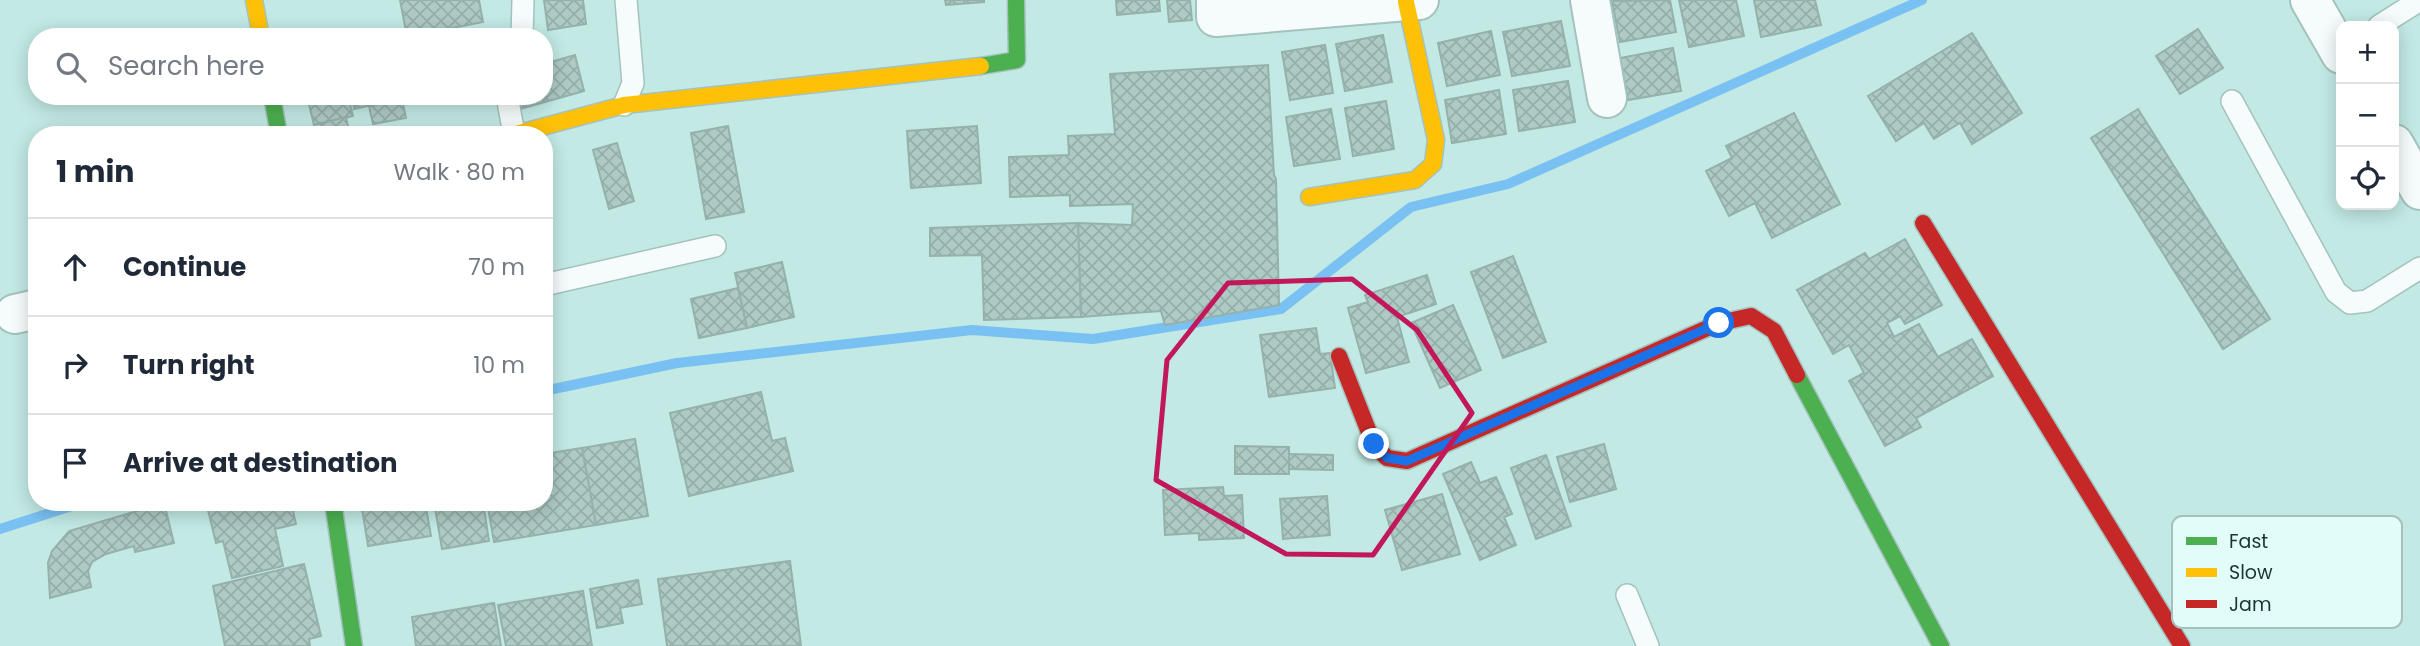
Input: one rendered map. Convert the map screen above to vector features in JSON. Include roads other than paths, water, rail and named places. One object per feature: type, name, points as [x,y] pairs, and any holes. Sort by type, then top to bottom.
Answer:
[{"type":"street","points":[[254,0],[259,28]]},
{"type":"street","points":[[546,126],[624,105],[961,69],[1017,60],[1016,0]]},
{"type":"street","points":[[1216,0],[1216,17],[1413,1],[1436,139],[1433,163],[1415,180],[1309,197]]},
{"type":"street","points":[[1590,0],[1607,98]]},
{"type":"street","points":[[2310,0],[2336,44]]},
{"type":"street","points":[[274,105],[277,126]]},
{"type":"street","points":[[2396,147],[2420,190]]},
{"type":"street","points":[[1923,223],[2182,646]]},
{"type":"street","points":[[1339,356],[1374,444],[1387,458],[1407,461],[1719,323],[1751,316],[1774,331],[1941,646]]},
{"type":"street","points":[[334,511],[354,646]]},
{"type":"lane","points":[[523,0],[523,28]]},
{"type":"lane","points":[[624,105],[633,83],[626,0]]},
{"type":"lane","points":[[2387,21],[2420,0]]},
{"type":"lane","points":[[2232,101],[2336,292],[2350,303],[2367,301],[2420,268]]},
{"type":"lane","points":[[508,105],[512,126]]},
{"type":"lane","points":[[553,283],[715,246]]},
{"type":"lane","points":[[1627,595],[1648,646]]},
{"type":"waterway","points":[[553,389],[677,363],[972,330],[1093,339],[1281,309],[1411,207],[1508,184],[1922,0]]},
{"type":"waterway","points":[[0,529],[56,511]]}]
